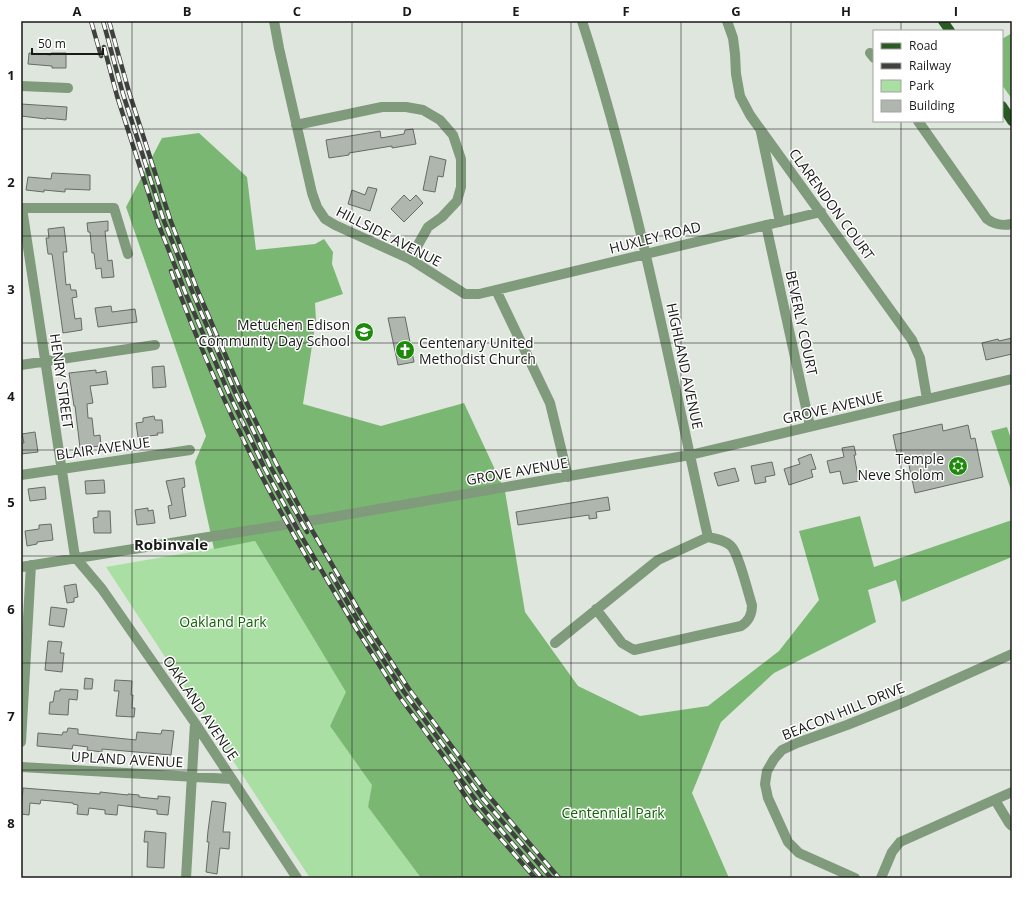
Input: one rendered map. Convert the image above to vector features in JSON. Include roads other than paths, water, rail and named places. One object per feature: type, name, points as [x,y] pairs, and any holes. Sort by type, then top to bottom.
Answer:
[{"type":"main road","points":[[943,21],[949,30]]},
{"type":"main road","points":[[1003,108],[1012,121]]},
{"type":"street","name":"HILLSIDE AVENUE","points":[[274,21],[312,193],[317,207],[325,219],[410,259],[465,294],[479,294],[496,290]]},
{"type":"street","name":"HIGHLAND AVENUE","points":[[582,21],[601,78],[646,254],[708,537]]},
{"type":"street","name":"CLARENDON COURT","points":[[727,21],[734,44],[736,74],[740,96],[750,116],[821,212],[912,340],[920,358],[927,399]]},
{"type":"street","points":[[21,86],[68,88]]},
{"type":"street","points":[[296,124],[382,107],[406,107],[423,110],[440,120],[453,135],[461,159],[461,187],[458,201],[442,217],[428,227],[410,259]]},
{"type":"street","points":[[919,122],[987,219],[993,224],[998,225],[1012,224]]},
{"type":"street","points":[[760,128],[780,222]]},
{"type":"street","points":[[22,208],[114,208],[128,254]]},
{"type":"street","name":"HENRY STREET","points":[[22,208],[75,557]]},
{"type":"street","name":"HUXLEY ROAD","points":[[496,290],[821,212]]},
{"type":"street","name":"BEVERLY COURT","points":[[766,225],[810,426]]},
{"type":"street","points":[[496,290],[550,403],[568,477]]},
{"type":"street","points":[[21,365],[155,345]]},
{"type":"street","name":"GROVE AVENUE","points":[[26,566],[321,519],[690,455],[1012,379]]},
{"type":"street","name":"BLAIR AVENUE","points":[[21,475],[190,450]]},
{"type":"street","points":[[555,643],[596,609],[658,560],[708,537],[723,541],[732,546],[737,555],[752,605],[752,613],[741,626],[634,650],[622,644],[596,609]]},
{"type":"street","name":"OAKLAND AVENUE","points":[[75,557],[102,590],[195,724],[297,878]]},
{"type":"street","points":[[21,742],[26,566]]},
{"type":"street","name":"BEACON HILL DRIVE","points":[[854,878],[799,853],[788,842],[768,798],[765,784],[767,771],[774,758],[782,750],[797,743],[907,701],[1012,654]]},
{"type":"street","points":[[186,878],[195,724]]},
{"type":"street","name":"UPLAND AVENUE","points":[[21,767],[232,779]]},
{"type":"street","points":[[881,878],[892,852],[900,842],[1012,792]]},
{"type":"street","points":[[994,800],[1012,826]]},
{"type":"railway","points":[[91,21],[101,56]]},
{"type":"railway","points":[[103,21],[123,94],[164,221],[235,392],[270,466],[307,532]]},
{"type":"railway","points":[[109,21],[129,92],[170,219],[197,289],[240,389],[276,463],[313,532],[365,621],[409,689],[488,795],[559,878]]},
{"type":"railway","points":[[104,47],[117,96],[158,223],[186,294],[229,394],[265,469],[300,534],[355,627],[399,696],[478,803],[542,878]]},
{"type":"railway","points":[[171,271],[201,348],[235,422],[272,496],[313,568]]},
{"type":"railway","points":[[331,574],[360,624],[404,692],[483,799],[551,878]]},
{"type":"railway","points":[[456,782],[472,806],[535,878]]},
{"type":"place","name":"Metuchen Edison Community Day School","points":[[364,332]]},
{"type":"place","name":"Centenary United Methodist Church","points":[[405,350]]},
{"type":"place","name":"Temple Neve Sholom","points":[[958,466]]},
{"type":"district","name":"Robinvale","points":[[171,544]]},
{"type":"park label","name":"Oakland Park","points":[[223,621]]},
{"type":"park label","name":"Centennial Park","points":[[613,812]]}]
